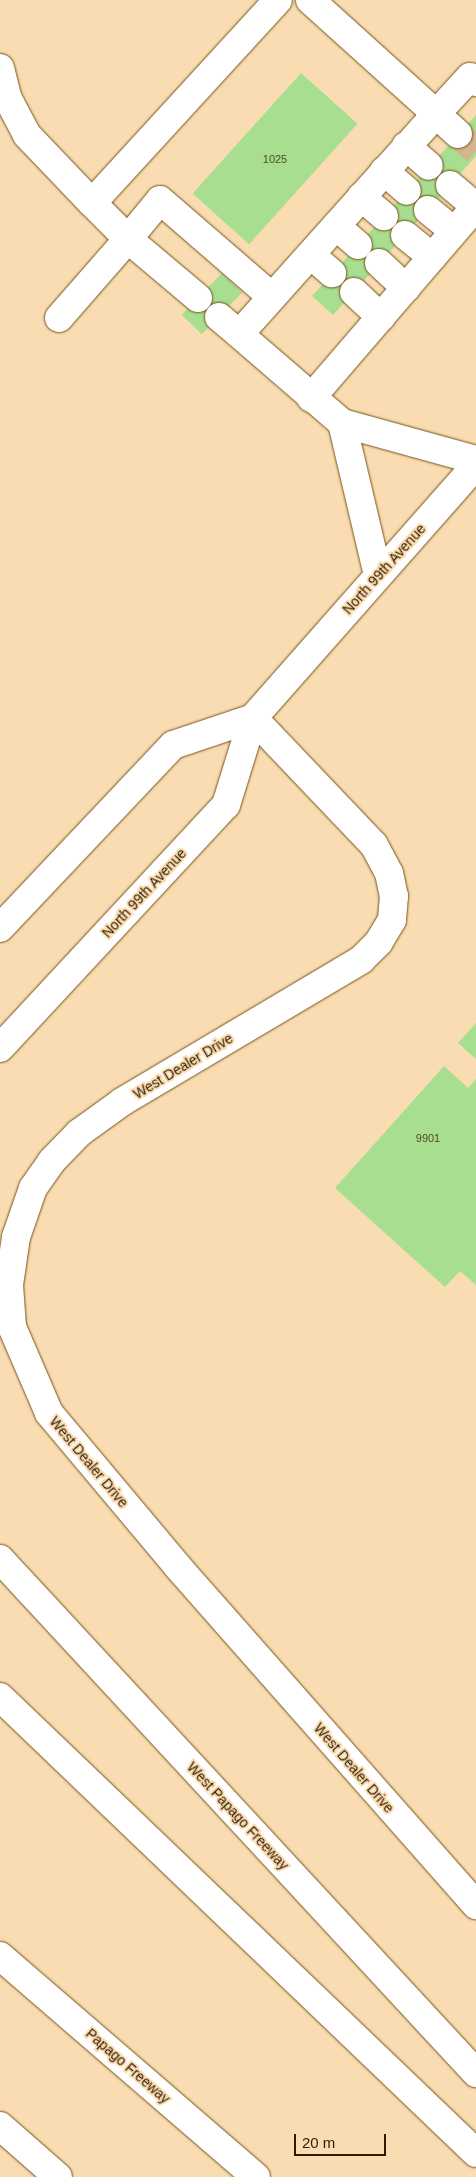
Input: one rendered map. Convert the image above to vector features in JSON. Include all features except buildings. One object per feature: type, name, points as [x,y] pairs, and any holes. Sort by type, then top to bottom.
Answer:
[{"type":"main road","points":[[92,203],[278,0]]},
{"type":"main road","points":[[310,0],[458,134]]},
{"type":"main road","points":[[0,68],[6,97],[27,135],[128,239],[198,298]]},
{"type":"main road","points":[[476,82],[470,76],[272,297],[229,326],[342,423],[476,460]]},
{"type":"main road","points":[[406,146],[429,166]]},
{"type":"main road","points":[[384,171],[407,191]]},
{"type":"main road","points":[[311,398],[476,207],[450,185]]},
{"type":"main road","points":[[361,197],[384,216]]},
{"type":"main road","points":[[59,318],[160,200],[272,297]]},
{"type":"main road","points":[[428,210],[454,231]]},
{"type":"main road","points":[[336,226],[358,245]]},
{"type":"main road","points":[[405,235],[432,257]]},
{"type":"main road","points":[[311,255],[332,273]]},
{"type":"main road","points":[[379,263],[406,288]]},
{"type":"main road","points":[[354,292],[381,317]]},
{"type":"main road","points":[[342,423],[378,575]]},
{"type":"main road","name":"North 99th Avenue","points":[[0,1048],[226,805],[253,718],[476,464]]},
{"type":"main road","points":[[0,928],[173,745],[253,718]]},
{"type":"main road","name":"West Dealer Drive","points":[[253,718],[374,845],[389,873],[394,896],[392,920],[379,942],[361,960],[122,1102],[79,1133],[52,1161],[33,1188],[16,1237],[9,1285],[12,1327],[49,1413],[178,1567],[476,1905]]},
{"type":"main road","name":"West Papago Freeway","points":[[0,1559],[476,2073]]},
{"type":"main road","points":[[0,1697],[476,2153]]},
{"type":"main road","name":"Papago Freeway","points":[[0,1956],[256,2177]]},
{"type":"main road","points":[[0,2126],[58,2177]]},
{"type":"tunnel","points":[[458,134],[476,151]]}]
